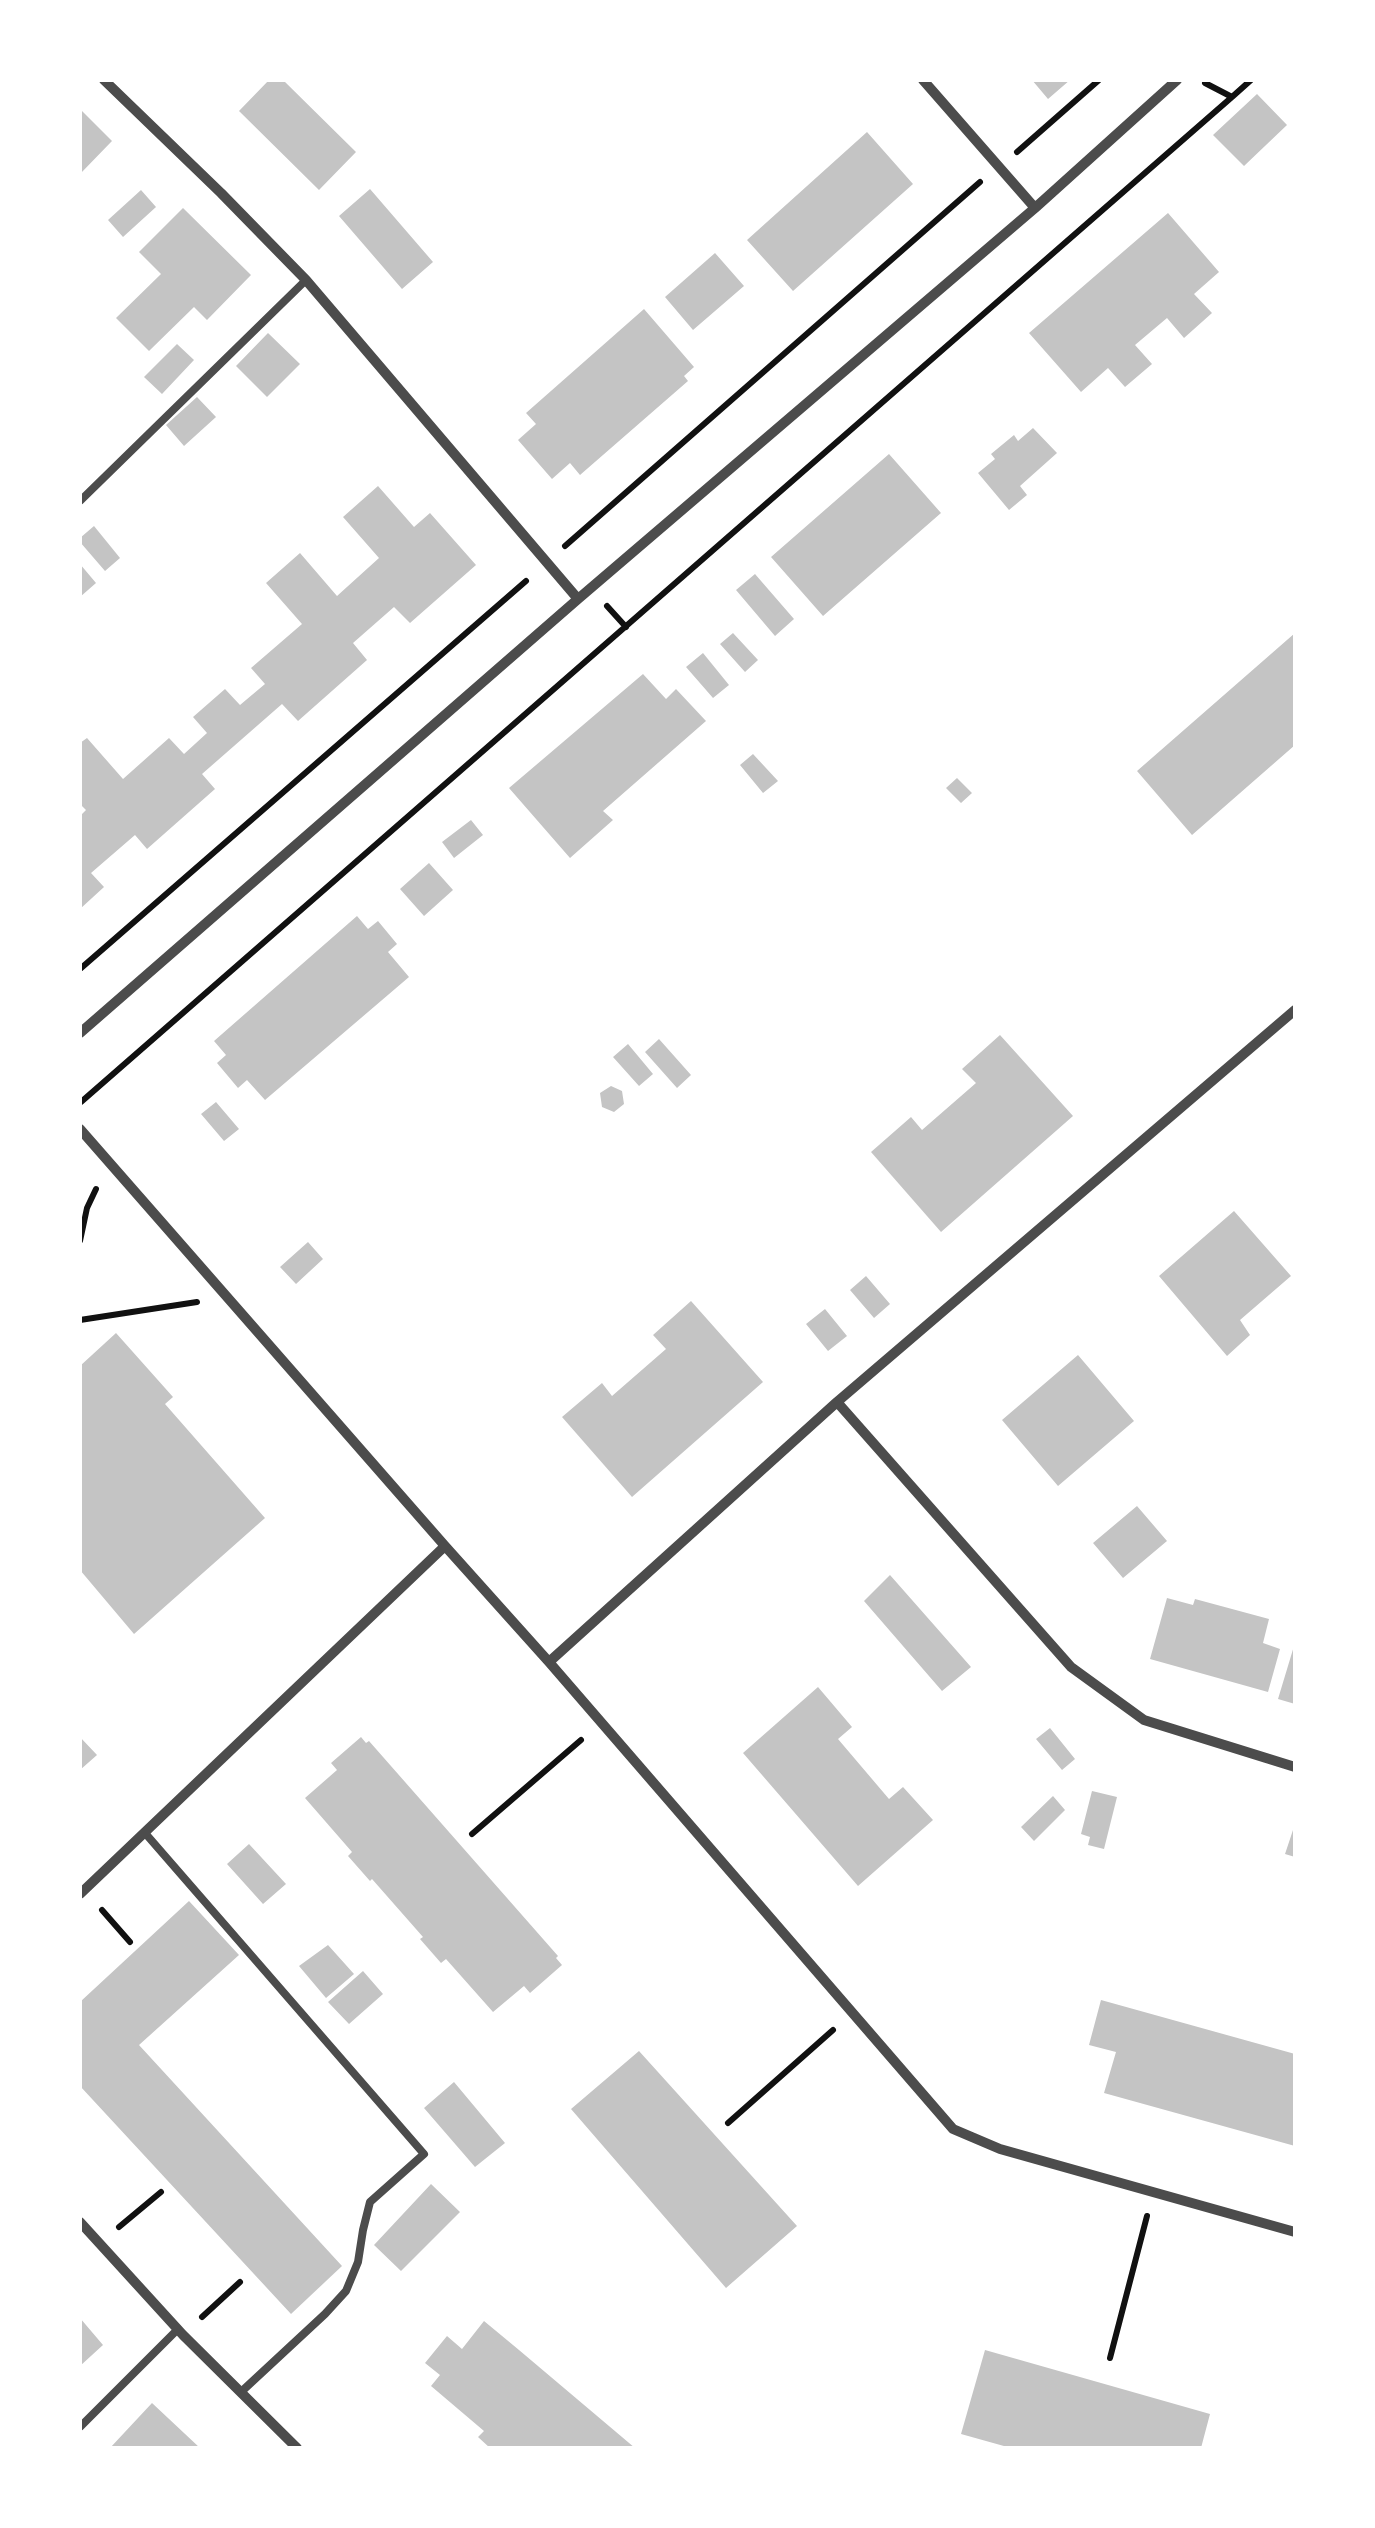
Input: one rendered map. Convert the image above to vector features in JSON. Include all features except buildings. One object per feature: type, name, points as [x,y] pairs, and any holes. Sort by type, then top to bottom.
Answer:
[{"type":"street","points":[[104,80],[306,280],[578,599]]},
{"type":"street","points":[[923,80],[1035,208]]},
{"type":"street","points":[[80,1033],[1035,208],[1177,80]]},
{"type":"street","points":[[549,1662],[838,1402],[1295,1010]]},
{"type":"street","points":[[80,1128],[953,2129],[1000,2149],[1295,2232]]},
{"type":"street","points":[[838,1402],[1071,1667],[1144,1720],[1295,1767]]},
{"type":"street","points":[[82,1892],[445,1546]]},
{"type":"street","points":[[80,2222],[181,2332],[297,2448]]},
{"type":"lane","points":[[80,501],[306,280]]},
{"type":"lane","points":[[145,1833],[424,2154],[370,2202],[358,2262],[346,2291],[240,2392]]},
{"type":"lane","points":[[80,2426],[181,2332]]},
{"type":"path","points":[[80,968],[1099,80]]},
{"type":"path","points":[[1199,80],[1232,97]]},
{"type":"path","points":[[80,1103],[1251,80]]},
{"type":"path","points":[[80,1241],[87,1208],[110,1161]]},
{"type":"path","points":[[80,1320],[229,1297]]},
{"type":"path","points":[[472,1834],[601,1723]]},
{"type":"path","points":[[82,1892],[130,1942]]},
{"type":"path","points":[[728,2122],[852,2013]]},
{"type":"path","points":[[1110,2358],[1154,2190]]},
{"type":"path","points":[[100,2244],[161,2192]]},
{"type":"path","points":[[181,2332],[240,2282]]}]
